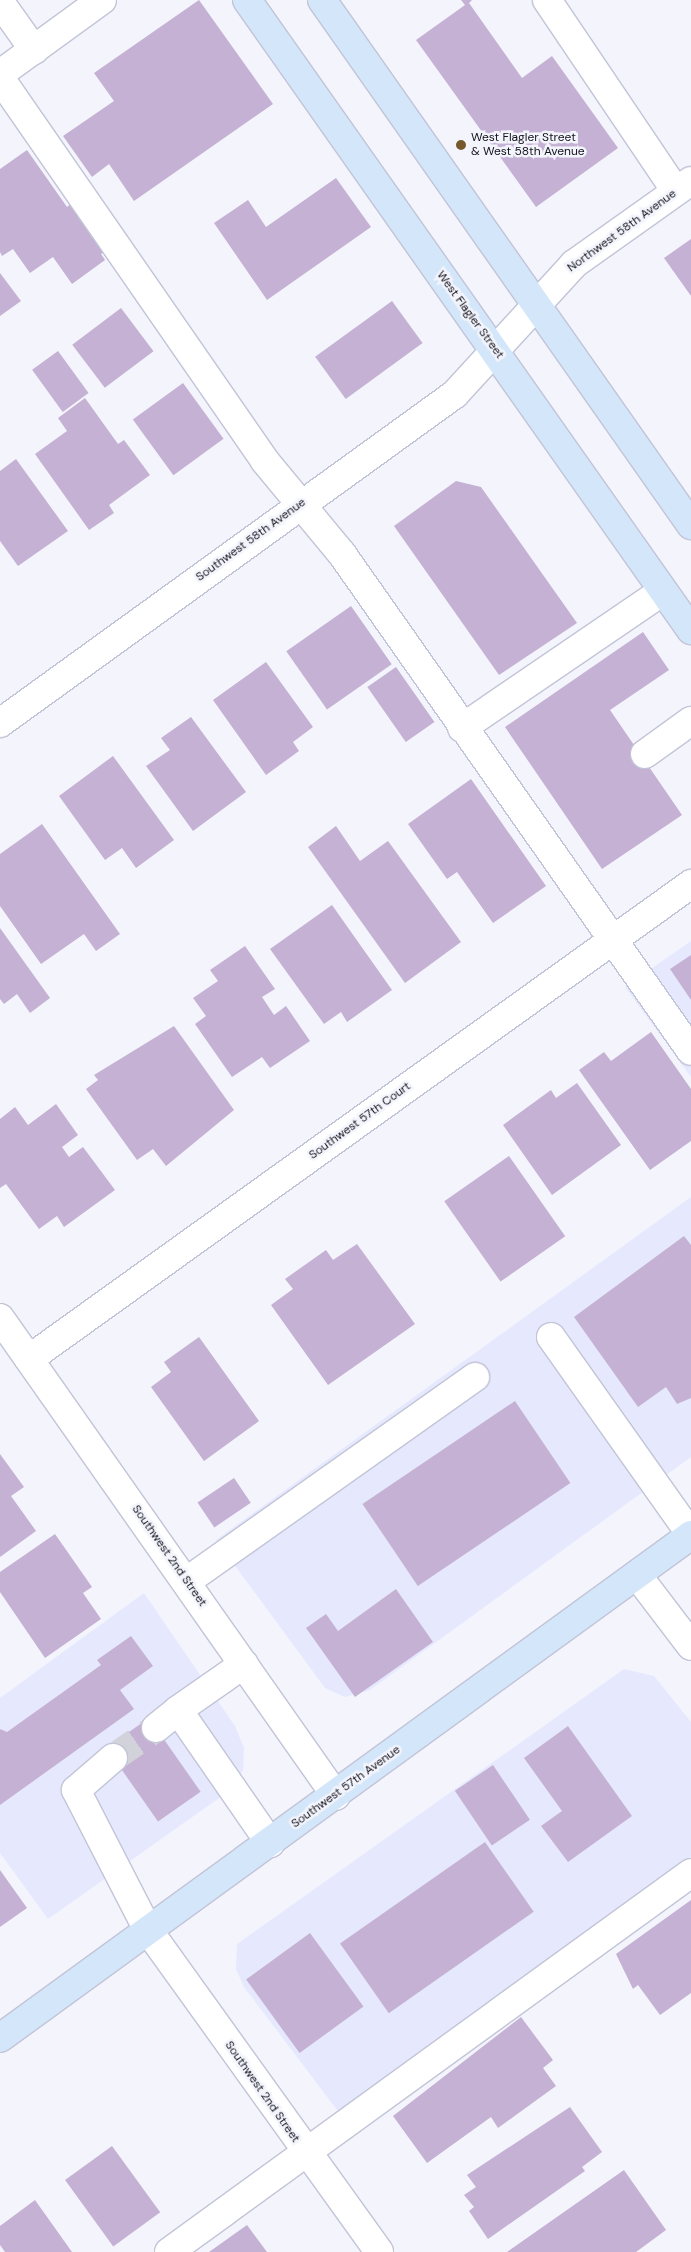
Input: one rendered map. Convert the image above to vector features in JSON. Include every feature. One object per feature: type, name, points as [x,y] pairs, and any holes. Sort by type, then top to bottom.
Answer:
[{"type":"main road","name":"West Flagler Street","points":[[247,0],[495,349],[691,630]]},
{"type":"main road","points":[[322,0],[535,304],[688,514]]},
{"type":"main road","name":"Southwest 57th Avenue","points":[[0,2038],[336,1796],[691,1535]]},
{"type":"street","points":[[102,0],[0,76],[265,461],[342,554],[462,728],[691,1051]]},
{"type":"street","points":[[547,0],[684,186]]},
{"type":"street","points":[[0,2],[34,50]]},
{"type":"street","name":"Northwest 58th Avenue","points":[[495,349],[574,264],[684,186]]},
{"type":"street","name":"Southwest 58th Avenue","points":[[0,723],[300,503],[456,394],[495,349]]},
{"type":"street","points":[[462,728],[663,591]]},
{"type":"street","points":[[644,754],[691,721]]},
{"type":"street","name":"Southwest 57th Court","points":[[29,1359],[691,884]]},
{"type":"street","name":"Southwest 2nd Street","points":[[0,1318],[187,1581],[336,1796]]},
{"type":"street","points":[[551,1337],[691,1535]]},
{"type":"street","points":[[187,1581],[475,1377]]},
{"type":"street","points":[[637,1575],[691,1646]]},
{"type":"street","points":[[156,1728],[178,1710],[244,1664]]},
{"type":"street","points":[[178,1710],[270,1843]]},
{"type":"street","name":"Southwest 2nd Street","points":[[113,1758],[76,1790],[148,1930],[305,2153],[379,2252]]},
{"type":"street","points":[[169,2252],[691,1873]]},
{"type":"shaded area","points":[[691,941],[691,1077],[625,987]]},
{"type":"shaded area","points":[[691,1197],[691,1457],[370,1690],[345,1697],[325,1688],[216,1540]]},
{"type":"shaded area","points":[[144,1593],[235,1726],[244,1748],[243,1770],[229,1791],[48,1919],[0,1853],[0,1698]]},
{"type":"shaded area","points":[[624,1669],[654,1676],[691,1722],[691,1891],[356,2135],[244,1987],[236,1969],[237,1944]]},
{"type":"building","points":[[199,0],[273,104],[134,201],[109,164],[92,177],[63,136],[114,101],[94,73]]},
{"type":"building","points":[[461,0],[472,0],[469,3],[522,78],[552,56],[618,148],[536,207],[416,40],[465,5]]},
{"type":"building","points":[[27,150],[67,207],[77,199],[111,247],[101,254],[105,260],[72,284],[53,257],[30,273],[13,249],[2,256],[0,252],[0,169]]},
{"type":"building","points":[[336,178],[371,227],[267,300],[214,223],[248,200],[266,227]]},
{"type":"building","points":[[691,239],[691,296],[664,258]]},
{"type":"building","points":[[0,273],[21,301],[0,316]]},
{"type":"building","points":[[392,301],[423,343],[346,399],[315,357]]},
{"type":"building","points":[[121,308],[153,351],[105,388],[72,345]]},
{"type":"building","points":[[58,351],[89,393],[63,412],[32,370]]},
{"type":"building","points":[[183,383],[224,439],[173,475],[133,419]]},
{"type":"building","points":[[85,398],[118,444],[124,440],[150,475],[109,505],[114,513],[89,530],[35,454],[67,431],[58,418]]},
{"type":"building","points":[[16,459],[68,531],[18,566],[0,541],[0,471]]},
{"type":"building","points":[[456,481],[481,487],[577,623],[499,675],[394,526]]},
{"type":"building","points":[[351,606],[392,664],[327,709],[286,651]]},
{"type":"building","points":[[643,632],[669,670],[610,710],[682,815],[602,869],[505,727]]},
{"type":"building","points":[[266,662],[313,727],[293,742],[299,751],[266,775],[213,700]]},
{"type":"building","points":[[396,667],[434,722],[406,742],[367,687]]},
{"type":"building","points":[[191,717],[246,792],[193,831],[146,766],[170,750],[161,738]]},
{"type":"building","points":[[113,756],[174,840],[136,868],[122,848],[105,860],[59,796]]},
{"type":"building","points":[[471,779],[546,886],[493,923],[457,872],[447,879],[408,824]]},
{"type":"building","points":[[42,824],[120,934],[96,951],[84,934],[41,964],[0,906],[0,854]]},
{"type":"building","points":[[336,826],[360,861],[388,841],[461,942],[405,983],[308,847]]},
{"type":"building","points":[[332,905],[392,990],[347,1022],[341,1012],[324,1024],[270,949]]},
{"type":"building","points":[[0,928],[50,998],[30,1013],[17,994],[4,1004],[0,999]]},
{"type":"building","points":[[245,946],[275,989],[262,997],[274,1015],[286,1006],[310,1041],[270,1068],[262,1057],[232,1077],[195,1024],[206,1016],[193,998],[218,981],[210,970]]},
{"type":"building","points":[[691,955],[691,1000],[670,969]]},
{"type":"building","points":[[174,1026],[234,1110],[166,1166],[153,1149],[137,1160],[86,1089],[98,1080],[94,1075]]},
{"type":"building","points":[[651,1032],[691,1089],[691,1141],[650,1170],[579,1070],[604,1052],[611,1061]]},
{"type":"building","points":[[577,1083],[621,1145],[552,1195],[503,1125],[551,1090],[556,1098]]},
{"type":"building","points":[[56,1104],[78,1135],[62,1147],[69,1157],[83,1147],[115,1190],[64,1227],[57,1216],[39,1229],[6,1184],[0,1188],[0,1119],[15,1107],[28,1125]]},
{"type":"building","points":[[509,1156],[565,1236],[500,1282],[444,1201]]},
{"type":"building","points":[[684,1236],[691,1245],[691,1398],[677,1404],[666,1387],[638,1407],[574,1317]]},
{"type":"building","points":[[357,1244],[415,1324],[328,1385],[271,1305],[293,1289],[285,1279],[326,1250],[333,1260]]},
{"type":"building","points":[[199,1337],[259,1421],[204,1461],[151,1387],[171,1372],[164,1362]]},
{"type":"building","points":[[515,1401],[570,1483],[418,1586],[362,1504]]},
{"type":"building","points":[[0,1454],[24,1487],[11,1496],[36,1531],[0,1557]]},
{"type":"building","points":[[234,1478],[251,1503],[214,1527],[198,1503]]},
{"type":"building","points":[[55,1534],[92,1587],[83,1593],[101,1619],[45,1658],[0,1592],[0,1572]]},
{"type":"building","points":[[396,1589],[433,1642],[355,1697],[306,1628],[326,1614],[338,1631]]},
{"type":"building","points":[[131,1636],[153,1666],[120,1690],[134,1709],[0,1805],[0,1729],[7,1732],[101,1665],[97,1660]]},
{"type":"building","points":[[149,1718],[201,1792],[158,1822],[106,1748]]},
{"type":"building","points":[[568,1726],[632,1816],[568,1862],[541,1826],[562,1811],[524,1758]]},
{"type":"building","points":[[493,1765],[530,1820],[492,1845],[455,1791]]},
{"type":"building","points":[[485,1842],[534,1912],[389,2013],[340,1944]]},
{"type":"building","points":[[0,1870],[27,1908],[0,1927]]},
{"type":"building","points":[[691,1900],[691,1993],[660,2015],[638,1985],[633,1989],[616,1954]]},
{"type":"building","points":[[310,1933],[363,2007],[300,2053],[246,1979]]},
{"type":"building","points":[[521,2017],[553,2060],[543,2068],[556,2086],[498,2128],[491,2117],[427,2163],[393,2116]]},
{"type":"building","points":[[570,2107],[602,2152],[582,2167],[585,2171],[488,2239],[469,2211],[474,2207],[464,2195],[476,2187],[467,2175]]},
{"type":"building","points":[[112,2146],[160,2212],[113,2246],[65,2180]]},
{"type":"building","points":[[624,2170],[666,2230],[636,2252],[507,2252]]},
{"type":"building","points":[[35,2200],[72,2252],[5,2252],[0,2245],[0,2226]]},
{"type":"building","points":[[247,2225],[267,2252],[209,2252]]},
{"type":"tunnel","points":[[113,1758],[156,1728]]},
{"type":"place","name":"West Flagler Street & West 58th Avenue","points":[[461,145]]}]
